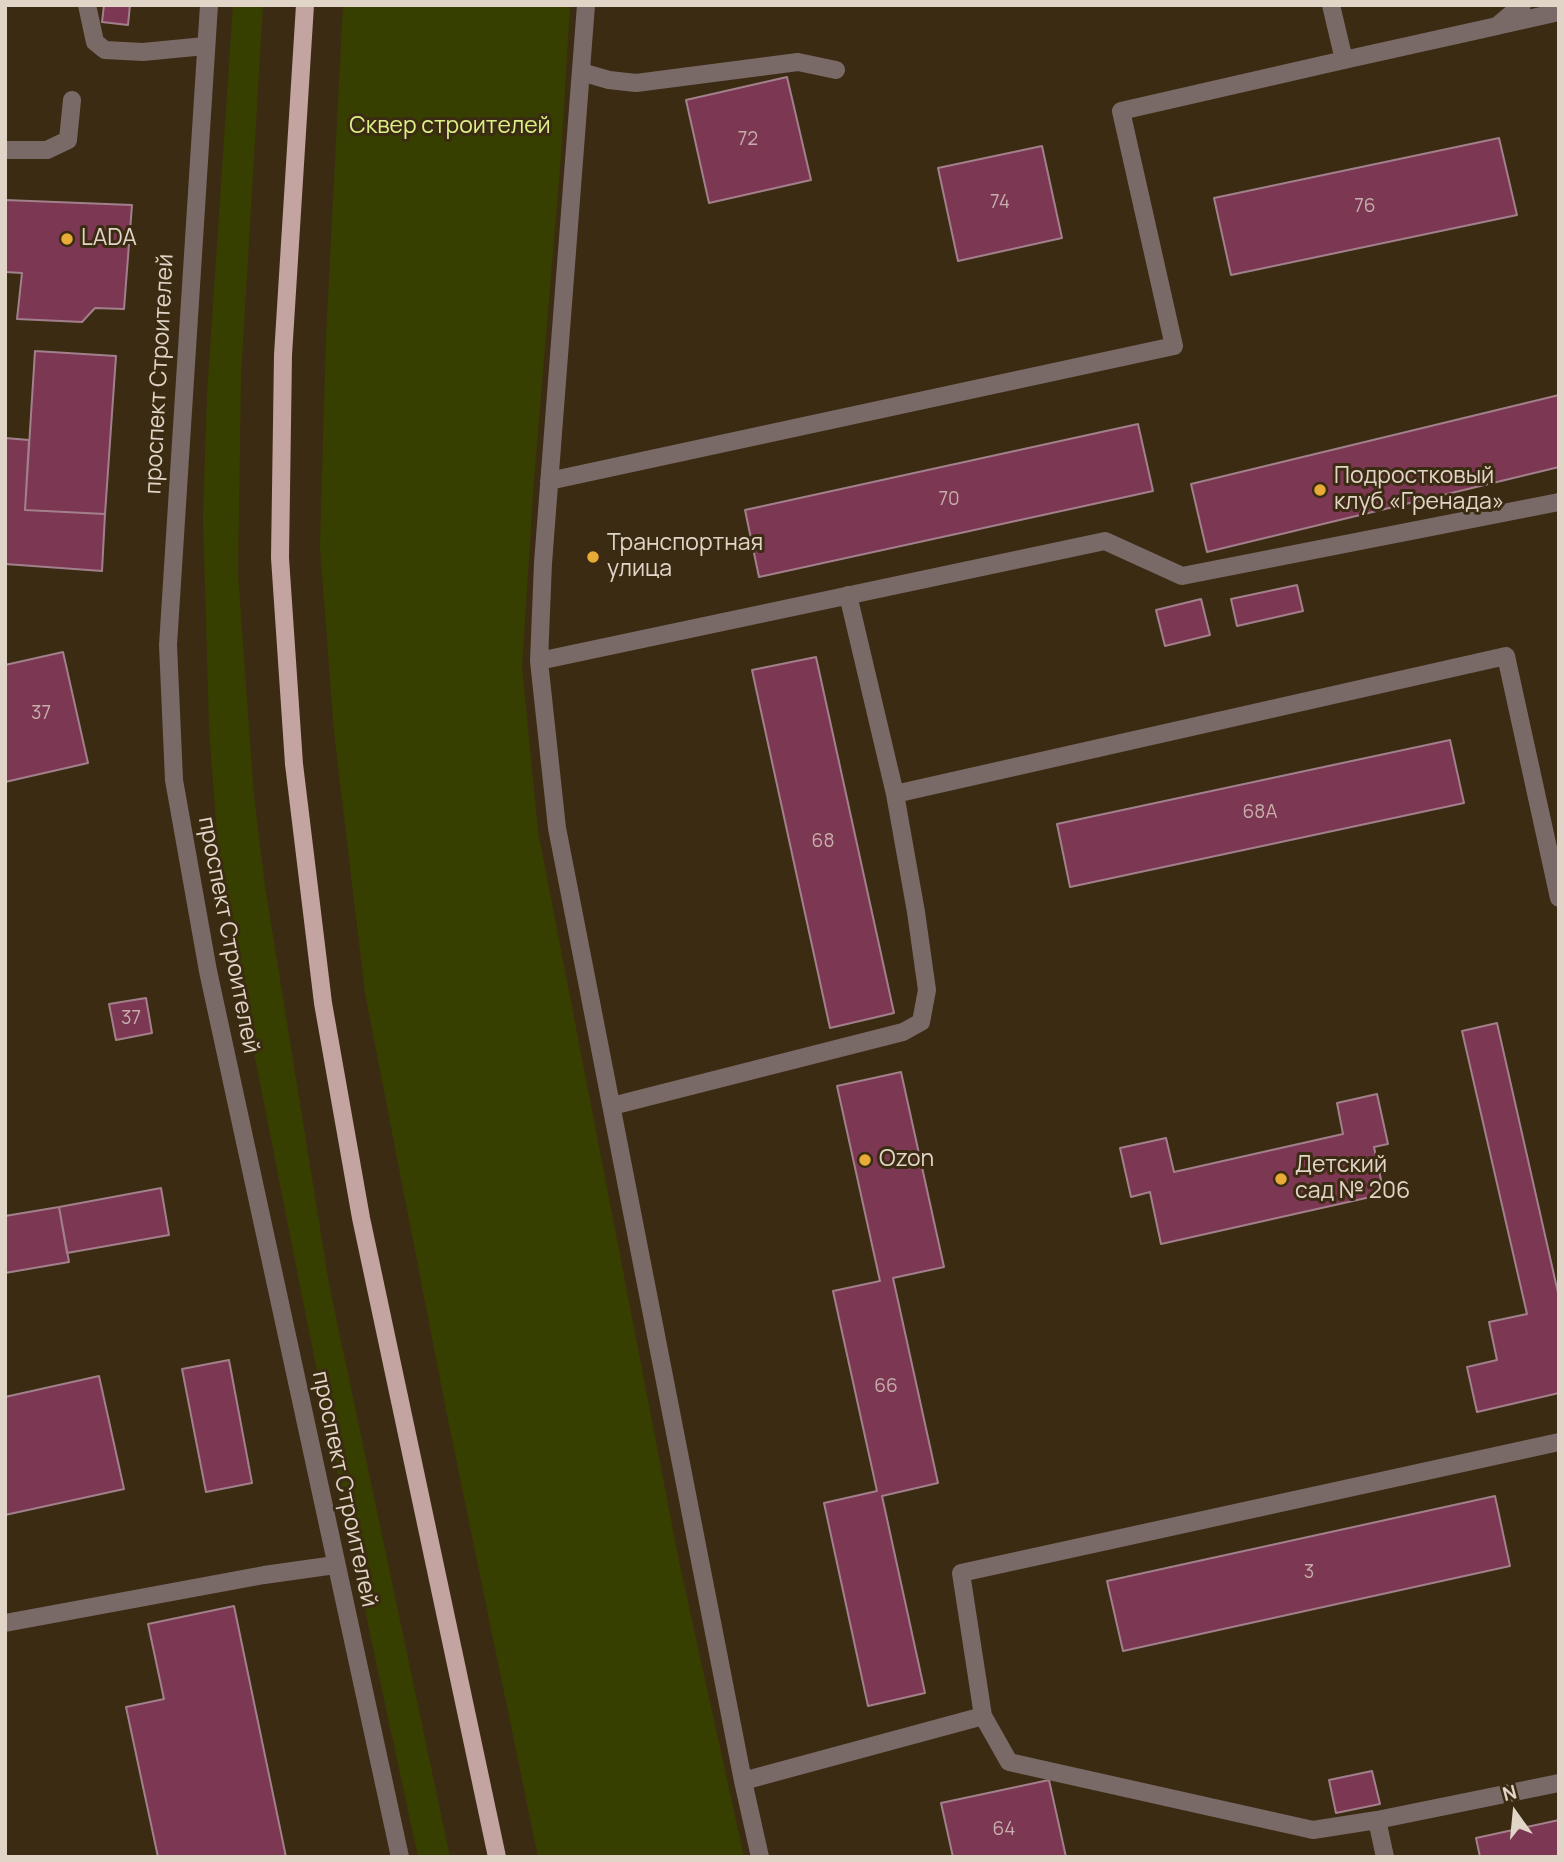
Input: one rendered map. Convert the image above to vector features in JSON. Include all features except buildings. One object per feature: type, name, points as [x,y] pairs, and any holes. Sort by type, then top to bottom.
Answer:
[{"type":"main road","points":[[305,5],[284,355],[280,558],[294,764],[323,1003],[361,1217],[497,1857]]},
{"type":"street","points":[[87,5],[94,41],[105,50],[143,52],[205,46]]},
{"type":"street","name":"проспект Строителей","points":[[209,5],[168,645],[174,780],[208,971],[335,1565],[401,1857]]},
{"type":"street","points":[[586,5],[549,481],[539,662],[557,828],[743,1782],[760,1857]]},
{"type":"street","points":[[1331,5],[1344,60]]},
{"type":"street","points":[[1497,26],[1522,5]]},
{"type":"street","points":[[549,481],[1174,346],[1121,111],[1559,12]]},
{"type":"street","points":[[581,72],[609,80],[636,83],[798,62],[836,70]]},
{"type":"street","points":[[5,150],[47,150],[68,141],[72,100]]},
{"type":"street","points":[[539,662],[1105,541],[1182,576],[1559,502]]},
{"type":"street","points":[[612,1106],[903,1032],[921,1022],[927,990],[916,912],[895,794],[848,595]]},
{"type":"street","points":[[895,794],[1506,656],[1559,898]]},
{"type":"street","points":[[1559,1441],[961,1573],[984,1716],[1009,1762],[1313,1830],[1377,1820],[1559,1783]]},
{"type":"street","points":[[5,1623],[264,1575],[335,1565]]},
{"type":"street","points":[[743,1782],[984,1716]]},
{"type":"street","points":[[1377,1820],[1385,1857]]},
{"type":"green space","points":[[233,5],[263,5],[241,376],[238,573],[254,797],[265,886],[329,1284],[450,1857],[418,1857],[302,1296],[245,1007],[218,850],[209,727],[203,517],[207,395]]},
{"type":"green space","name":"Cквер cтроителей","points":[[343,5],[570,5],[522,667],[538,831],[679,1561],[744,1857],[538,1857],[446,1410],[365,993],[334,732],[320,547],[326,337]]},
{"type":"place","name":"LADA","points":[[67,239]]},
{"type":"place","name":"Подростковый клуб «Гренада»","points":[[1320,490]]},
{"type":"place","name":"Транспортная улица","points":[[593,557]]},
{"type":"place","name":"Ozon","points":[[865,1160]]},
{"type":"place","name":"Детский сад № 206","points":[[1281,1179]]}]
